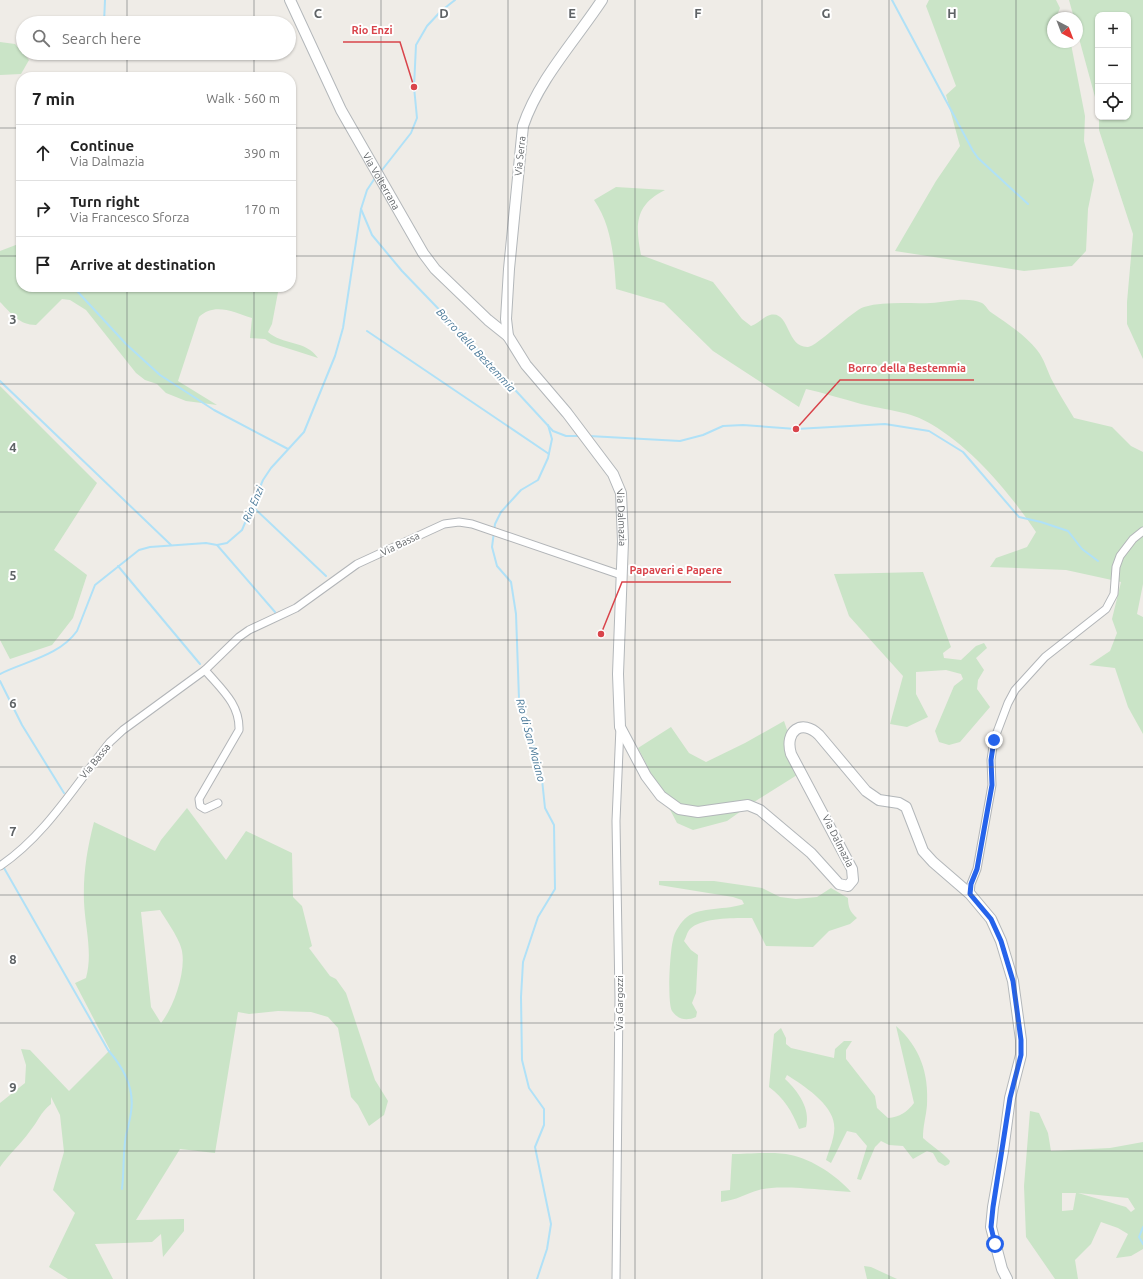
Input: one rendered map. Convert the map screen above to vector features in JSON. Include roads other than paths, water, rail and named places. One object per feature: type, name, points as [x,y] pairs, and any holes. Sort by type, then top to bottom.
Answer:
[{"type":"main road","name":"Via Volterrana","points":[[290,0],[341,110],[423,253],[435,268],[488,320],[508,336]]},
{"type":"main road","name":"Via Serra","points":[[508,336],[506,319],[509,269],[523,126],[530,106],[543,85],[602,0]]},
{"type":"main road","name":"Via Dalmazia","points":[[508,336],[526,365],[588,441],[613,474],[619,485],[623,498],[618,674],[620,727],[646,776],[661,796],[679,810],[698,812],[748,805],[760,810],[811,853],[839,884],[848,886],[853,880],[852,869],[791,754],[788,742],[792,733],[796,729],[801,727],[810,728],[819,735],[866,791],[879,800],[899,803],[906,807],[923,850],[933,862],[970,894],[991,919],[1001,941],[1013,981],[1021,1040],[1021,1055],[1010,1098],[991,1227],[1002,1270],[1007,1279]]},
{"type":"street","name":"Via Bassa","points":[[2,865],[26,846],[39,832],[110,742],[123,730],[205,670],[239,637],[249,630],[296,608],[357,564],[444,524],[459,522],[486,528],[621,575]]},
{"type":"street","points":[[970,894],[971,884],[977,869],[992,785],[991,760],[994,740],[1015,690],[1045,657],[1106,609],[1110,604],[1116,585],[1116,568],[1125,548],[1143,531]]},
{"type":"street","points":[[205,670],[236,708],[239,720],[239,730],[200,799],[200,806],[205,809],[218,803]]},
{"type":"street","name":"Via Gargozzi","points":[[616,1279],[619,998],[616,820],[620,727]]},
{"type":"waterway","points":[[104,16],[105,0]]},
{"type":"waterway","name":"Rio Enzi","points":[[382,170],[411,133],[417,118],[414,87],[416,45],[427,26],[441,11],[455,0]]},
{"type":"waterway","points":[[892,0],[973,151],[978,158],[1028,204]]},
{"type":"waterway","name":"Rio Enzi","points":[[0,674],[42,657],[52,652],[70,639],[77,631],[95,585],[139,550],[150,547],[206,543],[217,545],[227,543],[242,530],[263,480],[271,468],[304,432],[335,356],[343,328],[361,209],[367,190],[375,178]]},
{"type":"waterway","name":"Borro della Bestemmia","points":[[361,209],[372,235],[402,271],[553,431],[566,436],[579,436]]},
{"type":"waterway","points":[[78,292],[126,344],[160,375],[214,410],[288,449]]},
{"type":"waterway","points":[[367,331],[549,454]]},
{"type":"waterway","points":[[0,381],[171,545]]},
{"type":"waterway","name":"Borro della Bestemmia","points":[[589,436],[680,441],[703,435],[723,426],[743,425],[796,429],[885,424],[929,431],[963,452],[1019,517],[1041,522],[1068,531],[1082,549],[1098,561]]},
{"type":"waterway","name":"Rio di San Maiano","points":[[537,1279],[547,1249],[551,1224],[535,1147],[544,1125],[544,1109],[529,1088],[522,1060],[521,997],[523,962],[538,917],[555,889],[554,825],[545,808],[541,770],[519,699],[516,614],[511,582],[497,566],[492,547],[495,524],[501,512],[521,490],[538,480],[548,458],[552,439],[548,425]]},
{"type":"waterway","points":[[252,506],[326,576]]},
{"type":"waterway","points":[[217,545],[275,612]]},
{"type":"waterway","points":[[118,566],[200,664]]},
{"type":"waterway","points":[[0,681],[22,725],[64,793]]},
{"type":"waterway","points":[[0,861],[108,1050],[127,1078],[132,1103],[125,1142],[122,1189]]},
{"type":"waterway","points":[[1143,1227],[1139,1237],[1143,1244]]},
{"type":"place","name":"Rio Enzi","points":[[414,87]]},
{"type":"place","name":"Borro della Bestemmia","points":[[796,429]]},
{"type":"place","name":"Papaveri e Papere","points":[[601,634]]}]
